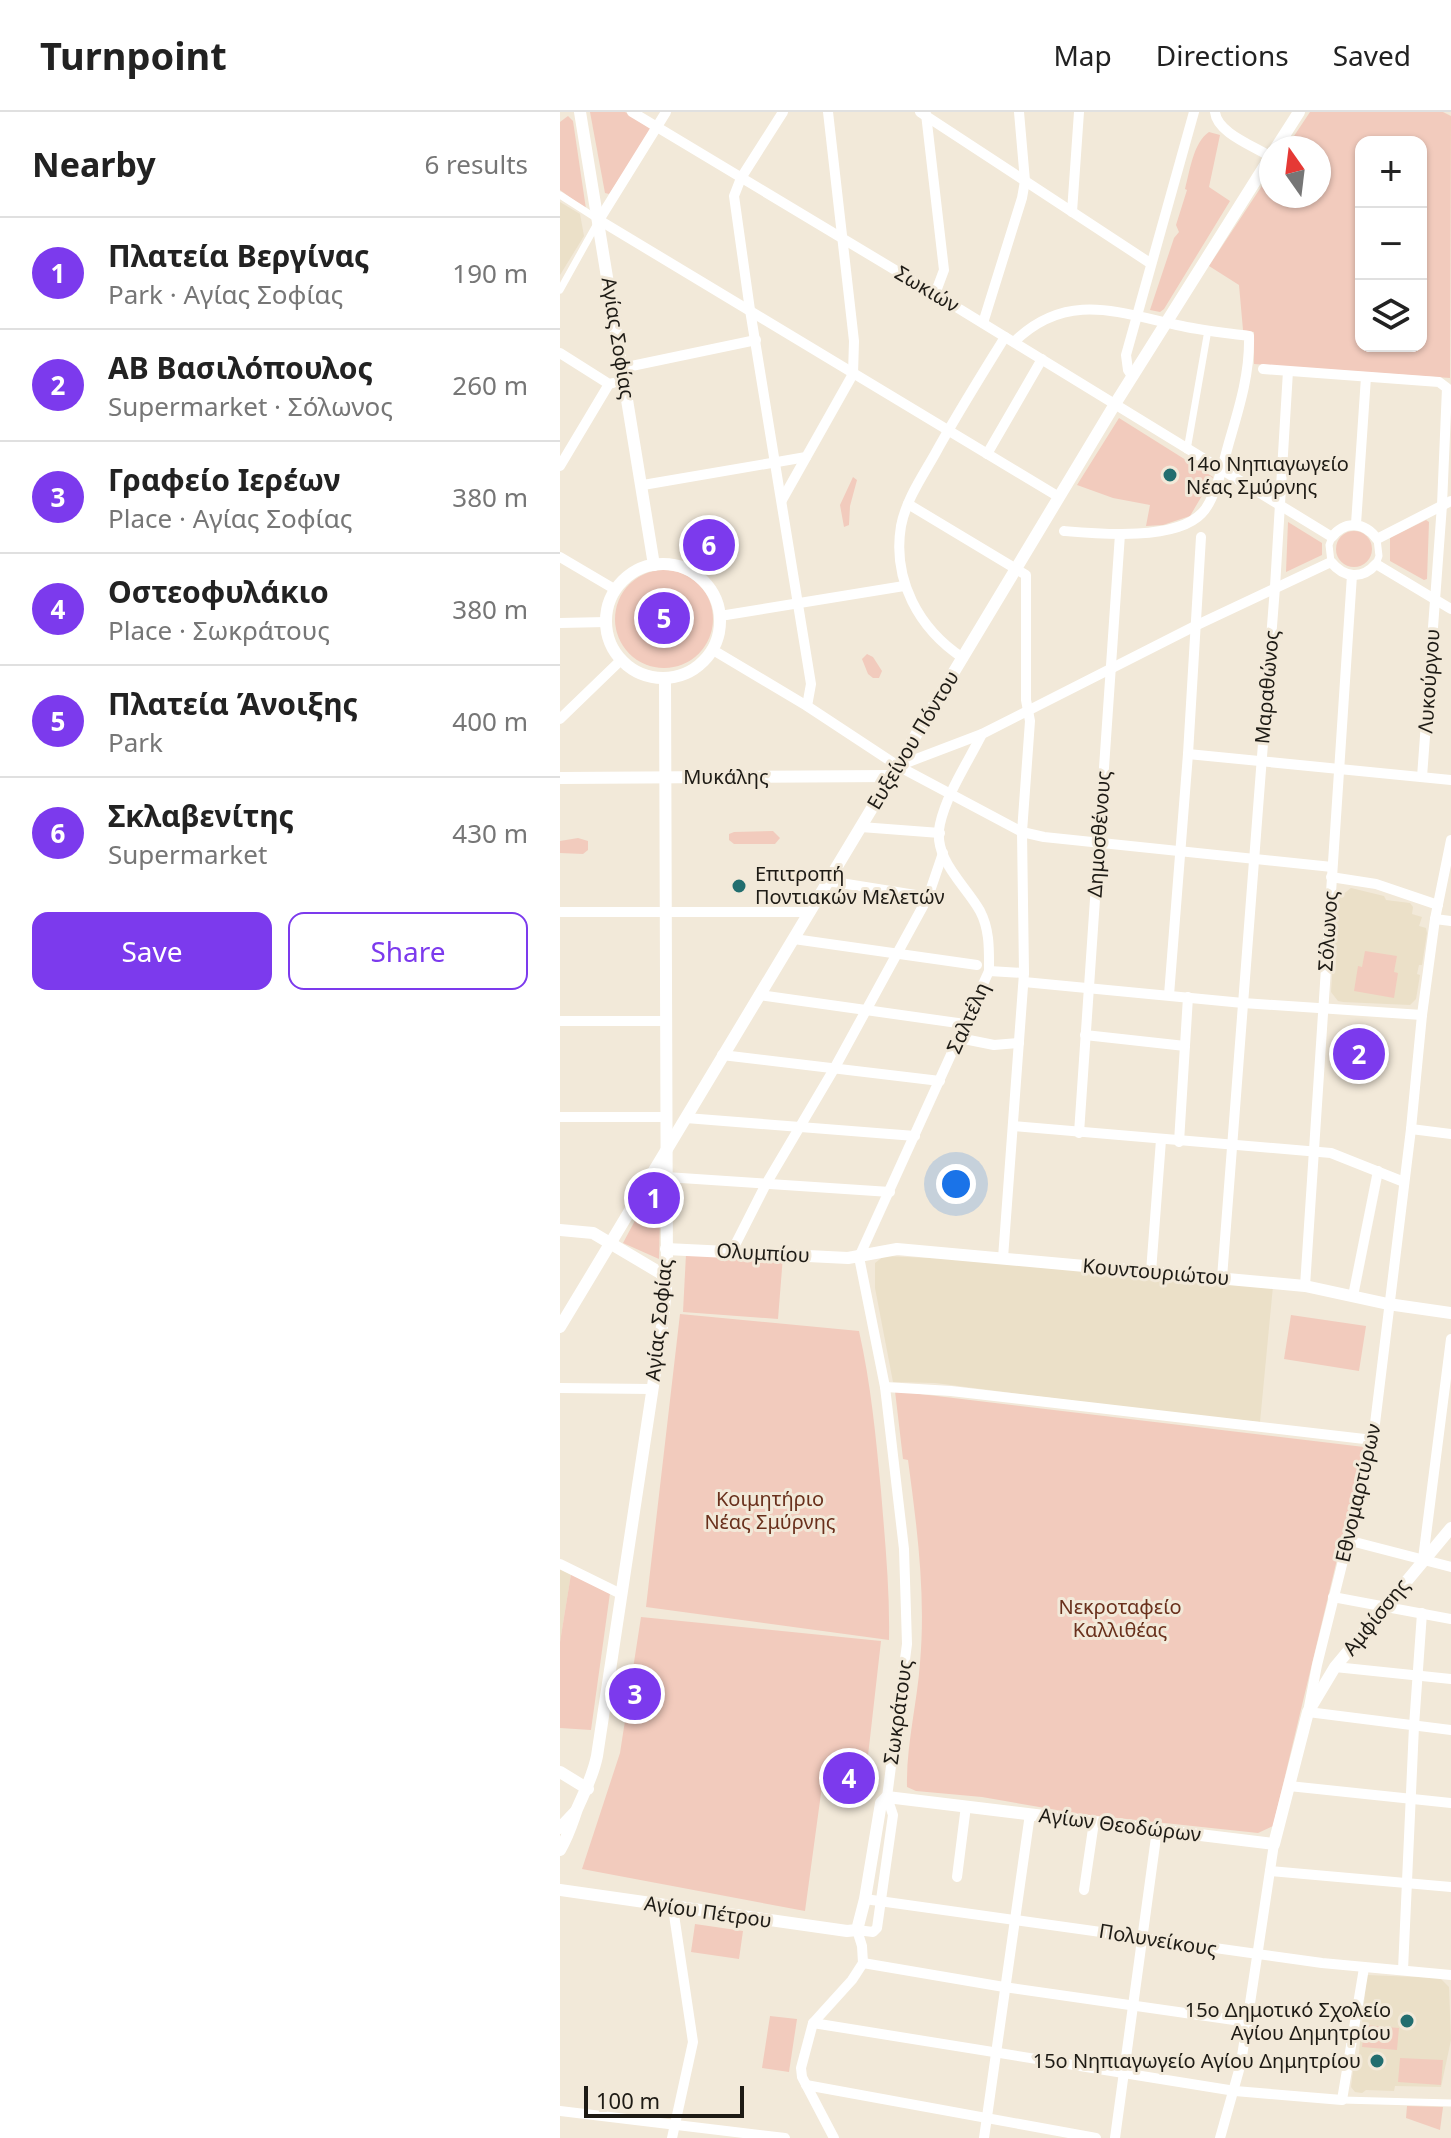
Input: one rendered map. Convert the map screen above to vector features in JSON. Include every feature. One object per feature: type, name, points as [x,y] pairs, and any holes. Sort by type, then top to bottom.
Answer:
[{"type":"street","name":"Αγίας Σοφίας","points":[[580,112],[654,565]]},
{"type":"street","name":"Σωκιών","points":[[632,112],[1332,537]]},
{"type":"street","points":[[560,290],[666,112]]},
{"type":"street","points":[[783,112],[741,178],[734,196],[811,684],[807,706]]},
{"type":"street","points":[[782,500],[853,374],[854,341],[828,112]]},
{"type":"street","points":[[983,323],[1025,181],[1019,112]]},
{"type":"street","points":[[1072,212],[1079,112]]},
{"type":"street","points":[[1132,376],[1126,355],[1194,112]]},
{"type":"street","points":[[1215,112],[1222,127],[1259,149]]},
{"type":"street","points":[[1284,136],[1299,112]]},
{"type":"street","points":[[924,113],[1150,263]]},
{"type":"street","points":[[924,113],[944,270],[935,294]]},
{"type":"street","name":"Ευξείνου Πόντου","points":[[560,1327],[614,1246],[666,1147],[1115,404],[1259,175]]},
{"type":"street","points":[[560,195],[1059,497]]},
{"type":"street","points":[[963,658],[936,637],[915,609],[904,586],[900,541],[908,504],[948,430],[1010,340],[1058,314],[1093,310],[1136,314],[1249,336],[1244,391],[1221,471],[1203,513],[1189,522],[1159,532],[1120,534],[1064,531]]},
{"type":"street","points":[[1187,450],[1208,330]]},
{"type":"street","points":[[622,368],[756,340]]},
{"type":"street","points":[[560,353],[609,384],[625,381]]},
{"type":"street","points":[[987,454],[1042,359]]},
{"type":"street","name":"Λυκούργου","points":[[1263,369],[1439,382],[1447,388],[1446,503],[1434,598],[1422,777]]},
{"type":"street","name":"Μαραθώνος","points":[[1232,1146],[1281,507],[1288,371]]},
{"type":"street","points":[[1356,524],[1366,377]]},
{"type":"street","points":[[560,466],[609,384]]},
{"type":"street","points":[[643,485],[806,457]]},
{"type":"street","points":[[1377,539],[1446,503]]},
{"type":"street","points":[[908,504],[1026,575],[1026,700],[1030,710],[1022,832],[1024,977],[1003,1258]]},
{"type":"street","points":[[1356,524],[1372,531],[1380,547],[1376,564],[1365,573],[1352,575],[1343,573],[1331,562],[1329,545],[1342,527],[1356,524]]},
{"type":"street","name":"Δημοσθένους","points":[[1079,1133],[1120,534]]},
{"type":"street","points":[[1169,995],[1201,537]]},
{"type":"street","points":[[560,557],[616,590]]},
{"type":"street","points":[[895,771],[982,734],[1195,626],[1331,562]]},
{"type":"street","points":[[1376,564],[1451,609]]},
{"type":"street","points":[[654,565],[675,565],[695,574],[711,590],[720,616],[713,650],[693,670],[665,678],[641,674],[621,660],[611,644],[606,622],[610,600],[616,590],[630,575],[654,565]]},
{"type":"street","name":"Σόλωνος","points":[[1305,1286],[1352,575]]},
{"type":"street","points":[[720,616],[904,586]]},
{"type":"street","points":[[560,623],[606,622]]},
{"type":"street","points":[[713,650],[807,706],[895,771],[953,793],[993,819],[1022,832],[1044,837],[1253,858],[1332,872],[1438,905]]},
{"type":"street","points":[[560,719],[621,660]]},
{"type":"street","name":"Αγίας Σοφίας","points":[[560,1828],[577,1809],[588,1789],[600,1741],[667,1277],[665,678]]},
{"type":"street","name":"Σαλτέλη","points":[[859,1257],[989,971],[987,926],[943,853],[940,833],[940,824],[953,793],[982,734]]},
{"type":"street","points":[[1188,754],[1451,780]]},
{"type":"street","name":"Μυκάλης","points":[[560,778],[895,771]]},
{"type":"street","points":[[861,827],[940,833]]},
{"type":"street","name":"Εθνομαρτύρων","points":[[1220,2138],[1235,2091],[1248,2022],[1274,1844],[1373,1440],[1422,1015],[1435,919],[1451,840]]},
{"type":"street","points":[[732,1251],[766,1184],[834,1069],[928,897],[943,853]]},
{"type":"street","points":[[828,881],[928,897]]},
{"type":"street","points":[[560,912],[809,912]]},
{"type":"street","points":[[1435,919],[1451,921]]},
{"type":"street","points":[[794,939],[977,965]]},
{"type":"street","points":[[989,971],[1089,988],[1243,1003],[1422,1015]]},
{"type":"street","points":[[759,995],[965,1024]]},
{"type":"street","points":[[1179,1142],[1188,997]]},
{"type":"street","points":[[560,1021],[666,1021]]},
{"type":"street","points":[[1085,1035],[1185,1046]]},
{"type":"street","points":[[959,1038],[994,1045],[1019,1043]]},
{"type":"street","points":[[722,1055],[940,1081]]},
{"type":"street","points":[[666,1102],[678,1108],[694,1104]]},
{"type":"street","points":[[560,1117],[666,1117]]},
{"type":"street","points":[[686,1118],[915,1136]]},
{"type":"street","points":[[1013,1126],[1341,1155],[1404,1182]]},
{"type":"street","points":[[1411,1129],[1451,1134]]},
{"type":"street","points":[[1151,1272],[1161,1140]]},
{"type":"street","points":[[1222,1278],[1232,1146]]},
{"type":"street","points":[[1353,1296],[1378,1171]]},
{"type":"street","points":[[666,1177],[890,1192]]},
{"type":"street","points":[[560,1230],[593,1233],[667,1277]]},
{"type":"street","name":"Ολυμπίου","points":[[666,1249],[859,1257]]},
{"type":"street","name":"Κουντουριώτου","points":[[859,1257],[897,1249],[1222,1278],[1305,1286],[1388,1304],[1451,1313]]},
{"type":"street","name":"Σωκράτους","points":[[859,1257],[885,1387],[904,1549],[907,1644],[887,1797],[881,1803],[857,1930],[863,1963]]},
{"type":"street","points":[[1423,1559],[1451,1339]]},
{"type":"street","points":[[885,1387],[951,1391],[1373,1440]]},
{"type":"street","points":[[560,1388],[651,1389]]},
{"type":"street","name":"Αμφίσσης","points":[[1308,1712],[1335,1667],[1451,1528]]},
{"type":"street","points":[[1347,1540],[1451,1567]]},
{"type":"street","points":[[560,1564],[621,1594]]},
{"type":"street","points":[[1333,1597],[1451,1619]]},
{"type":"street","points":[[1403,1970],[1422,1613]]},
{"type":"street","points":[[1335,1667],[1451,1679]]},
{"type":"street","points":[[1308,1712],[1451,1730]]},
{"type":"street","points":[[560,1772],[588,1789]]},
{"type":"street","points":[[1289,1786],[1451,1803]]},
{"type":"street","points":[[857,1930],[873,1932],[877,1928],[893,1815],[887,1797]]},
{"type":"street","name":"Αγίων Θεοδώρων","points":[[887,1797],[1274,1844]]},
{"type":"street","points":[[957,1877],[966,1806]]},
{"type":"street","name":"Αγίας Σοφίας","points":[[560,1850],[572,1830],[577,1809]]},
{"type":"street","points":[[984,2138],[1030,1814]]},
{"type":"street","points":[[1084,1890],[1094,1822]]},
{"type":"street","points":[[1115,2138],[1157,1830]]},
{"type":"street","points":[[1270,1871],[1451,1887]]},
{"type":"street","points":[[560,1877],[565,1891]]},
{"type":"street","name":"Αγίου Πέτρου","points":[[565,1891],[673,1908],[857,1930]]},
{"type":"street","name":"Πολυνείκους","points":[[865,1899],[1257,1955],[1451,1975]]},
{"type":"street","points":[[672,2138],[693,2042],[673,1908]]},
{"type":"street","points":[[834,2138],[806,2085],[801,2068],[813,2023],[852,1980],[863,1963],[1248,2022]]},
{"type":"street","points":[[1342,2100],[1364,1968]]},
{"type":"street","points":[[813,2023],[1235,2091],[1342,2100],[1451,2103]]},
{"type":"street","points":[[806,2085],[1096,2138]]},
{"type":"street","points":[[560,2111],[785,2138]]},
{"type":"shaded area","points":[[560,202],[580,214],[584,236],[560,275]]},
{"type":"shaded area","points":[[1351,888],[1384,896],[1386,900],[1410,903],[1412,914],[1422,917],[1419,926],[1426,928],[1427,933],[1422,965],[1419,965],[1417,974],[1420,975],[1416,999],[1410,1005],[1343,1002],[1338,1001],[1331,992],[1337,899]]},
{"type":"shaded area","points":[[884,1256],[1273,1286],[1260,1422],[935,1383],[893,1382],[875,1288],[875,1263]]},
{"type":"shaded area","points":[[560,1568],[571,1574],[560,1642]]},
{"type":"shaded area","name":"15ο Δημοτικό Σχολείο Αγίου Δημητρίου","points":[[1367,1975],[1440,1978],[1449,1987],[1451,2040],[1441,2087],[1395,2086],[1394,2091],[1366,2090],[1362,2093],[1355,2092],[1351,2087],[1353,2071],[1357,2071]]},
{"type":"green space","points":[[590,112],[625,112],[652,130],[609,194],[605,193]]},
{"type":"green space","points":[[1310,112],[1443,112],[1451,116],[1450,378],[1254,364],[1254,332],[1243,330],[1239,285],[1209,266],[1259,190],[1259,208],[1331,208],[1331,136],[1294,136]]},
{"type":"green space","points":[[568,116],[573,121],[586,209],[560,190],[560,122]]},
{"type":"green space","points":[[1209,132],[1220,135],[1209,187],[1230,201],[1164,309],[1160,312],[1150,310],[1174,238],[1179,232],[1176,225],[1193,158],[1199,143]]},
{"type":"green space","points":[[1119,418],[1213,477],[1190,516],[1163,525],[1146,526],[1150,505],[1113,498],[1077,485]]},
{"type":"green space","points":[[853,477],[857,480],[849,525],[844,527],[840,505]]},
{"type":"green space","points":[[1426,520],[1429,522],[1427,579],[1424,580],[1390,561],[1390,538]]},
{"type":"green space","points":[[1288,522],[1322,543],[1322,555],[1286,572]]},
{"type":"green space","points":[[1354,531],[1367,536],[1372,549],[1367,562],[1354,567],[1341,562],[1336,549],[1341,536]]},
{"type":"green space","points":[[664,570],[683,574],[699,584],[709,600],[713,619],[709,638],[699,654],[683,664],[664,668],[645,664],[629,654],[619,638],[615,619],[619,600],[629,584],[645,574]]},
{"type":"green space","points":[[867,654],[873,657],[882,671],[879,678],[868,674],[862,659]]},
{"type":"green space","points":[[773,831],[780,838],[775,844],[734,844],[729,840],[729,834],[734,832]]},
{"type":"green space","points":[[578,838],[588,841],[588,850],[583,854],[560,853],[560,841]]},
{"type":"green space","points":[[1365,951],[1397,956],[1394,998],[1354,991],[1358,966],[1362,967]]},
{"type":"green space","points":[[661,1172],[659,1259],[623,1243]]},
{"type":"green space","points":[[686,1254],[783,1256],[778,1319],[683,1312]]},
{"type":"green space","name":"Κοιμητήριο Νέας Σμύρνης","points":[[680,1314],[859,1331],[870,1391],[879,1471],[889,1640],[646,1607]]},
{"type":"green space","points":[[1291,1315],[1366,1326],[1359,1371],[1284,1359]]},
{"type":"green space","name":"Νεκροταφείο Καλλιθέας","points":[[895,1391],[1364,1447],[1273,1826],[1258,1833],[1080,1814],[982,1797],[916,1791],[907,1787],[922,1638],[921,1587],[908,1460],[903,1459]]},
{"type":"green space","points":[[571,1574],[610,1593],[591,1730],[560,1728],[560,1642]]},
{"type":"green space","points":[[641,1617],[881,1641],[864,1791],[822,1786],[805,1911],[582,1869],[620,1753]]},
{"type":"green space","points":[[695,1924],[743,1931],[739,1959],[691,1952]]},
{"type":"green space","points":[[770,2016],[797,2019],[789,2072],[762,2068]]},
{"type":"green space","points":[[1365,2025],[1399,2028],[1397,2050],[1362,2047]]},
{"type":"green space","points":[[1400,2058],[1443,2060],[1441,2085],[1398,2082]]},
{"type":"green space","points":[[1407,2106],[1443,2107],[1440,2130],[1406,2118]]},
{"type":"place","name":"14ο Νηπιαγωγείο Νέας Σμύρνης","points":[[1170,475]]},
{"type":"place","name":"Σκλαβενίτης","points":[[709,545]]},
{"type":"place","name":"Πλατεία Άνοιξης","points":[[664,618]]},
{"type":"place","name":"Επιτροπή Ποντιακών Μελετών","points":[[739,886]]},
{"type":"place","name":"ΑΒ Βασιλόπουλος","points":[[1359,1054]]},
{"type":"place","name":"Πλατεία Βεργίνας","points":[[654,1198]]},
{"type":"place","name":"Γραφείο Ιερέων","points":[[635,1694]]},
{"type":"place","name":"Οστεοφυλάκιο","points":[[849,1778]]},
{"type":"place","name":"15ο Δημοτικό Σχολείο Αγίου Δημητρίου","points":[[1407,2021]]},
{"type":"place","name":"15ο Νηπιαγωγείο Αγίου Δημητρίου","points":[[1377,2061]]}]
